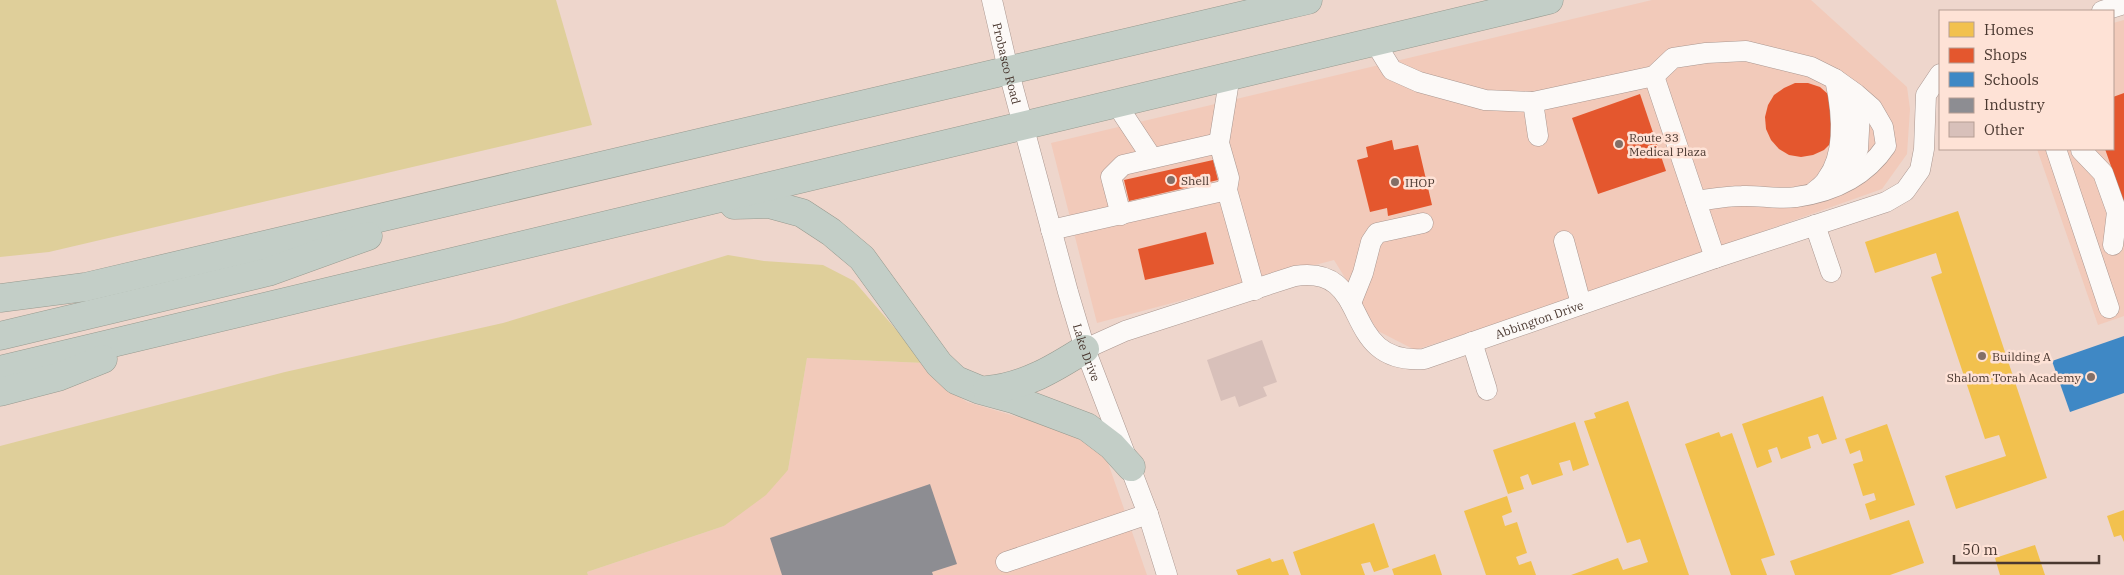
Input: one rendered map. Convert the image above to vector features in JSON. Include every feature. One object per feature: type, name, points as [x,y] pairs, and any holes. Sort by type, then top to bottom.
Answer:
[{"type":"highway","points":[[0,298],[85,287],[1308,0]]},
{"type":"highway","points":[[0,370],[214,317],[693,205],[1115,102],[1549,0]]},
{"type":"highway","points":[[0,336],[268,272],[496,190]]},
{"type":"highway","points":[[693,205],[769,204],[802,213],[862,258],[939,364],[956,380],[1087,427],[1112,446],[1131,467]]},
{"type":"highway","points":[[0,392],[58,377],[214,317]]},
{"type":"highway","points":[[980,390],[1004,388],[1035,377],[1085,349]]},
{"type":"street","name":"Probasco Road","points":[[992,0],[1008,69],[1024,125]]},
{"type":"street","points":[[2105,10],[2124,4]]},
{"type":"street","points":[[1374,41],[1392,70],[1419,82],[1485,100],[1534,102],[1654,76],[1673,58],[1706,53],[1746,51],[1811,66],[1843,84],[1872,108],[1883,127],[1886,146],[1865,171],[1821,191],[1795,197],[1740,196],[1696,201]]},
{"type":"street","points":[[1230,75],[1219,143],[1229,178],[1227,190],[1255,290]]},
{"type":"street","points":[[1654,76],[1715,258]]},
{"type":"street","name":"Abbington Drive","points":[[1085,349],[1125,331],[1295,276],[1308,274],[1322,276],[1336,282],[1345,292],[1366,333],[1377,347],[1392,356],[1409,360],[1424,359],[1715,258],[1886,202],[1905,191],[1920,170],[1924,149],[1926,95],[1939,76]]},
{"type":"street","points":[[1821,191],[1836,165],[1839,148],[1843,84]]},
{"type":"street","points":[[1115,102],[1152,158]]},
{"type":"street","points":[[1534,102],[1538,136]]},
{"type":"street","name":"Lake Drive","points":[[1024,125],[1050,230],[1085,349],[1131,467],[1167,575]]},
{"type":"street","points":[[1121,215],[1111,177],[1124,165],[1219,143]]},
{"type":"street","points":[[2056,150],[2109,308]]},
{"type":"street","points":[[2081,150],[2119,243],[2090,252]]},
{"type":"street","points":[[1050,230],[1227,190]]},
{"type":"street","points":[[1351,303],[1363,273],[1371,242],[1377,233],[1423,223]]},
{"type":"street","points":[[1815,225],[1831,272]]},
{"type":"street","points":[[1564,241],[1581,304]]},
{"type":"street","points":[[1472,342],[1487,390]]},
{"type":"street","points":[[1006,562],[1148,514]]},
{"type":"shaded area","points":[[0,0],[556,0],[592,125],[49,252],[0,257]]},
{"type":"shaded area","points":[[1652,0],[1811,0],[1907,87],[1910,109],[1907,154],[1882,189],[1561,303],[1415,350],[1378,331],[1334,260],[1097,323],[1051,143]]},
{"type":"shaded area","points":[[2124,20],[2124,316],[2098,325],[2037,150],[2114,150],[2114,23]]},
{"type":"shaded area","points":[[728,255],[764,261],[823,265],[854,281],[925,363],[807,358],[788,470],[766,495],[724,526],[587,572],[588,575],[0,575],[0,446],[285,372],[503,323]]},
{"type":"shaded area","points":[[807,358],[925,363],[939,383],[967,402],[1082,436],[1106,457],[1147,575],[588,575],[587,572],[724,526],[788,470]]},
{"type":"building: Homes","name":"Building A","points":[[1958,211],[2047,478],[1956,509],[1945,476],[2006,456],[1999,435],[1985,439],[1931,277],[1942,273],[1936,253],[1875,273],[1865,242]]},
{"type":"building: Homes","points":[[1823,396],[1837,439],[1822,444],[1818,434],[1808,437],[1811,448],[1781,459],[1777,447],[1768,450],[1772,462],[1757,468],[1742,424]]},
{"type":"building: Homes","points":[[1628,401],[1689,575],[1571,575],[1618,558],[1623,570],[1648,562],[1640,539],[1627,543],[1584,421],[1596,418],[1594,413]]},
{"type":"building: Homes","points":[[1575,422],[1589,465],[1573,471],[1570,460],[1559,463],[1563,475],[1532,485],[1528,474],[1520,477],[1524,489],[1508,494],[1493,450]]},
{"type":"building: Homes","points":[[1887,424],[1915,505],[1870,520],[1865,504],[1876,500],[1874,493],[1863,496],[1853,464],[1863,461],[1860,450],[1850,454],[1845,439]]},
{"type":"building: Homes","points":[[1719,432],[1721,437],[1732,433],[1775,555],[1761,559],[1767,575],[1731,575],[1685,444]]},
{"type":"building: Homes","points":[[1507,496],[1512,512],[1502,516],[1505,526],[1517,522],[1527,553],[1516,557],[1519,565],[1531,561],[1536,575],[1486,575],[1464,511]]},
{"type":"building: Homes","points":[[2124,510],[2124,542],[2121,535],[2114,537],[2107,516]]},
{"type":"building: Homes","points":[[1909,520],[1924,563],[1890,575],[1795,575],[1790,561]]},
{"type":"building: Homes","points":[[1374,523],[1389,567],[1374,572],[1370,562],[1361,564],[1365,575],[1301,575],[1293,552]]},
{"type":"building: Homes","points":[[2035,545],[2045,575],[2000,575],[1995,558]]},
{"type":"building: Homes","points":[[1435,554],[1442,575],[1394,575],[1392,569]]},
{"type":"building: Homes","points":[[1270,558],[1272,562],[1283,559],[1289,575],[1238,575],[1236,570]]},
{"type":"building: Shops","points":[[1795,83],[1808,83],[1820,87],[1829,95],[1833,141],[1824,150],[1813,155],[1801,157],[1789,155],[1779,149],[1771,140],[1766,129],[1765,117],[1768,105],[1774,95]]},
{"type":"building: Shops","points":[[2124,93],[2124,203],[2105,150],[2114,150],[2114,97]]},
{"type":"building: Shops","name":"Route 33 Medical Plaza","points":[[1640,94],[1666,171],[1598,194],[1572,118]]},
{"type":"building: Shops","name":"IHOP","points":[[1392,140],[1394,150],[1418,145],[1432,205],[1388,216],[1387,208],[1370,212],[1357,160],[1368,157],[1366,147]]},
{"type":"building: Shops","name":"Shell","points":[[1213,160],[1218,180],[1129,201],[1124,180]]},
{"type":"building: Shops","points":[[1206,232],[1214,264],[1145,280],[1138,249]]},
{"type":"building: Schools","name":"Shalom Torah Academy","points":[[2124,336],[2124,393],[2070,412],[2052,361]]},
{"type":"building: Industry","points":[[930,484],[957,564],[932,572],[933,575],[782,575],[770,538]]},
{"type":"building: Other","points":[[1262,340],[1277,382],[1263,387],[1267,396],[1239,407],[1235,396],[1221,401],[1207,360]]},
{"type":"place","name":"Route 33 Medical Plaza","points":[[1619,144]]},
{"type":"place","name":"Shell","points":[[1171,180]]},
{"type":"place","name":"IHOP","points":[[1395,182]]},
{"type":"place","name":"Building A","points":[[1982,356]]},
{"type":"place","name":"Shalom Torah Academy","points":[[2091,377]]}]
